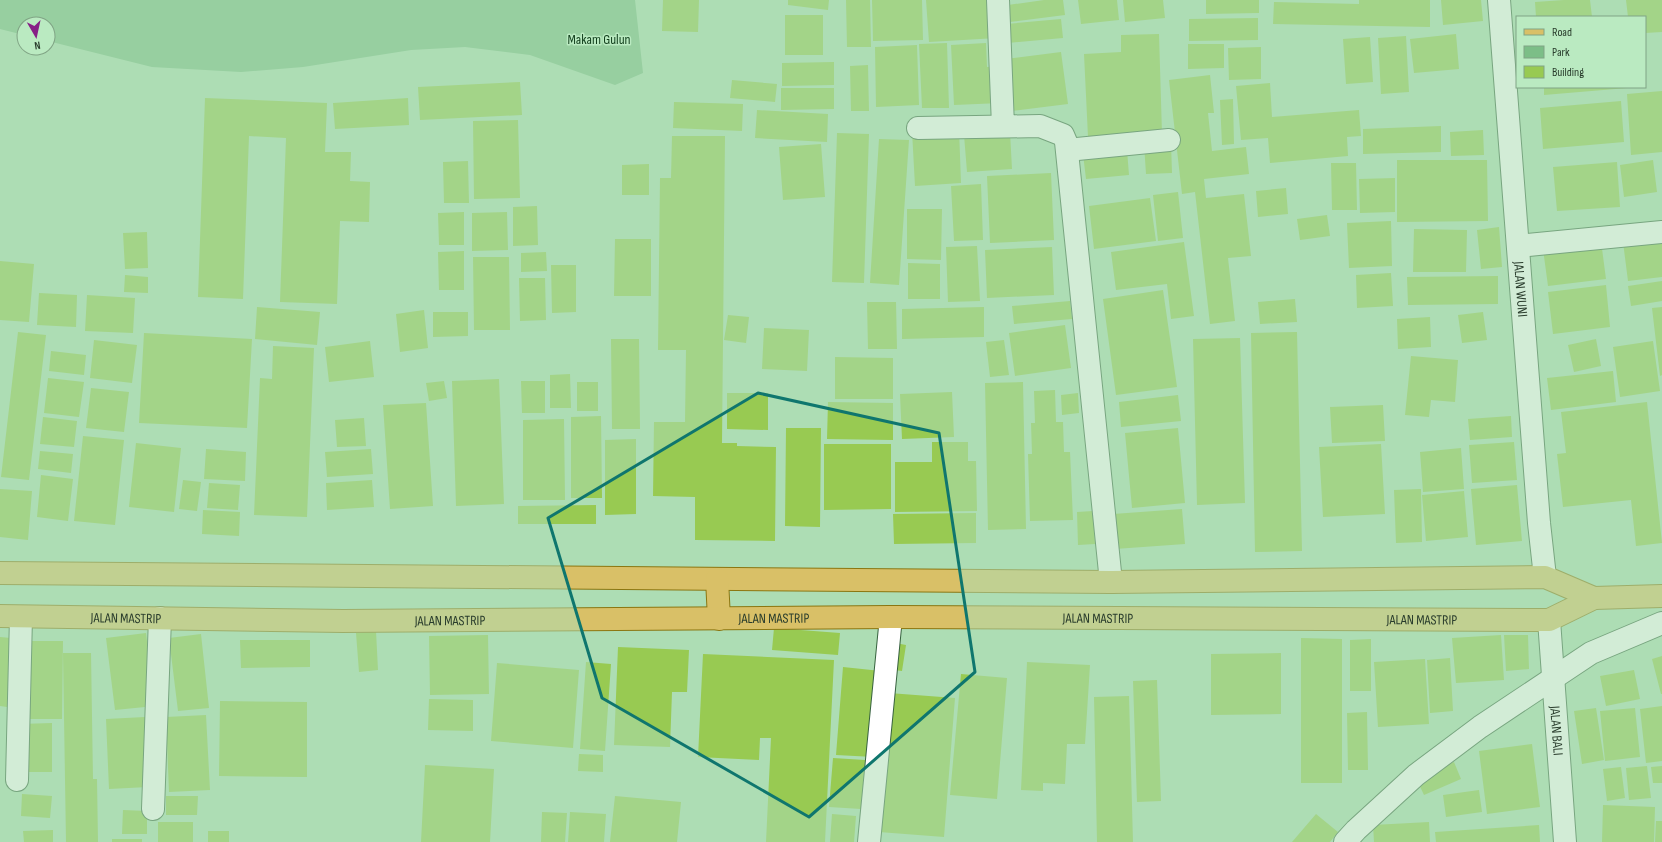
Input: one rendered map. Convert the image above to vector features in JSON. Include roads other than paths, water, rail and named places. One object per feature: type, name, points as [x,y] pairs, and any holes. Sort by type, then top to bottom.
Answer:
[{"type":"main road","points":[[0,573],[1111,582],[1545,577],[1594,598]]},
{"type":"main road","points":[[717,579],[719,619]]},
{"type":"main road","points":[[1549,620],[1594,598],[1662,596]]},
{"type":"main road","name":"JALAN MASTRIP","points":[[11,616],[343,621],[891,617],[1549,620]]},
{"type":"street","points":[[998,0],[1003,126]]},
{"type":"street","name":"JALAN WUNI","points":[[1499,0],[1539,523],[1545,577]]},
{"type":"street","points":[[918,128],[1040,126],[1054,130],[1063,135],[1066,142],[1111,582]]},
{"type":"street","points":[[1067,150],[1169,140]]},
{"type":"street","points":[[1518,246],[1662,232]]},
{"type":"street","points":[[11,616],[17,780]]},
{"type":"street","points":[[869,842],[891,617]]},
{"type":"street","points":[[153,809],[160,618]]},
{"type":"street","name":"JALAN BALI","points":[[1549,620],[1565,842]]},
{"type":"street","points":[[1345,842],[1416,775],[1480,727],[1591,653],[1662,623]]},
{"type":"park label","name":"Makam Gulun","points":[[599,39]]}]
